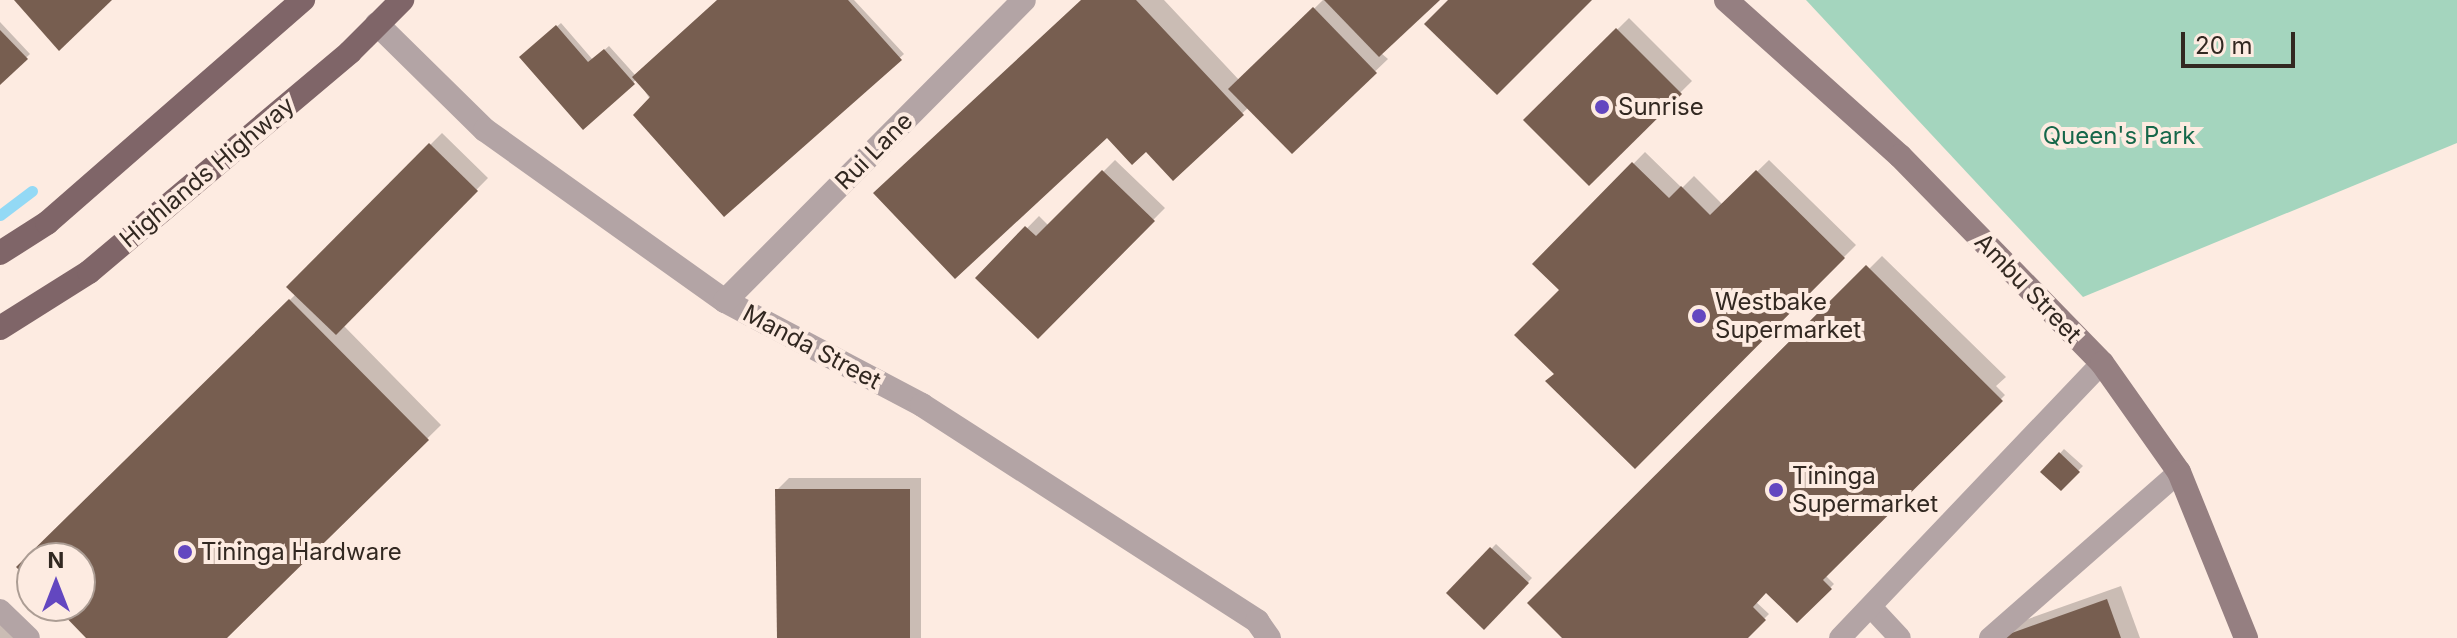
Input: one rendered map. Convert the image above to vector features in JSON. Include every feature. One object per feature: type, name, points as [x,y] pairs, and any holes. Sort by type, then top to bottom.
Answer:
[{"type":"main road","points":[[0,253],[47,223],[303,0]]},
{"type":"main road","name":"Highlands Highway","points":[[0,328],[89,272],[402,0]]},
{"type":"street","name":"Rui Lane","points":[[725,301],[1024,0]]},
{"type":"street","name":"Ambu Street","points":[[1726,0],[1900,156],[2102,363],[2179,472],[2246,638]]},
{"type":"street","name":"Manda Street","points":[[377,24],[485,130],[725,301],[922,405],[1257,621],[1269,638]]},
{"type":"lane","points":[[1840,638],[2102,363]]},
{"type":"lane","points":[[1990,638],[2179,472]]},
{"type":"lane","points":[[1871,607],[1900,638]]},
{"type":"lane","points":[[0,610],[29,638]]},
{"type":"green space","name":"Queen's Park","points":[[1806,0],[2457,0],[2457,143],[2083,297]]},
{"type":"building","points":[[14,0],[112,0],[59,51]]},
{"type":"building","points":[[717,0],[848,0],[902,60],[724,217],[633,115],[650,97],[632,77]]},
{"type":"building","points":[[1081,0],[1136,0],[1244,115],[1173,181],[1146,152],[1132,165],[1107,138],[955,279],[873,193]]},
{"type":"building","points":[[1324,0],[1440,0],[1379,57]]},
{"type":"building","points":[[1448,0],[1592,0],[1497,95],[1424,24]]},
{"type":"building","points":[[1313,7],[1377,73],[1292,154],[1228,89]]},
{"type":"building","points":[[556,25],[588,62],[604,49],[635,84],[583,130],[519,57]]},
{"type":"building","name":"Sunrise","points":[[1616,28],[1682,94],[1589,186],[1523,120]]},
{"type":"building","points":[[0,30],[28,59],[0,85]]},
{"type":"building","points":[[429,143],[478,191],[336,335],[286,287]]},
{"type":"building","name":"Westbake Supermarket","points":[[1632,162],[1669,198],[1681,186],[1710,215],[1756,170],[1845,258],[1635,469],[1545,381],[1554,374],[1514,335],[1559,290],[1532,264]]},
{"type":"building","points":[[1102,170],[1155,221],[1038,339],[975,278],[1025,226],[1036,236]]},
{"type":"building","name":"Tininga Supermarket","points":[[1866,265],[2003,401],[1823,580],[1832,589],[1797,623],[1766,593],[1753,607],[1766,620],[1748,638],[1562,638],[1527,603]]},
{"type":"building","points":[[289,299],[429,440],[227,638],[86,638],[70,622],[96,622],[96,542],[41,542]]},
{"type":"building","points":[[2059,452],[2080,472],[2061,491],[2040,472]]},
{"type":"building","points":[[775,489],[910,489],[910,638],[777,638]]},
{"type":"building","points":[[1490,547],[1529,583],[1484,630],[1446,593]]},
{"type":"building","points":[[2107,599],[2121,638],[1998,638]]},
{"type":"waterway","points":[[0,215],[32,191]]},
{"type":"place","name":"Sunrise","points":[[1602,107]]},
{"type":"place","name":"Westbake Supermarket","points":[[1699,316]]},
{"type":"place","name":"Tininga Supermarket","points":[[1776,490]]},
{"type":"place","name":"Tininga Hardware","points":[[185,552]]}]
